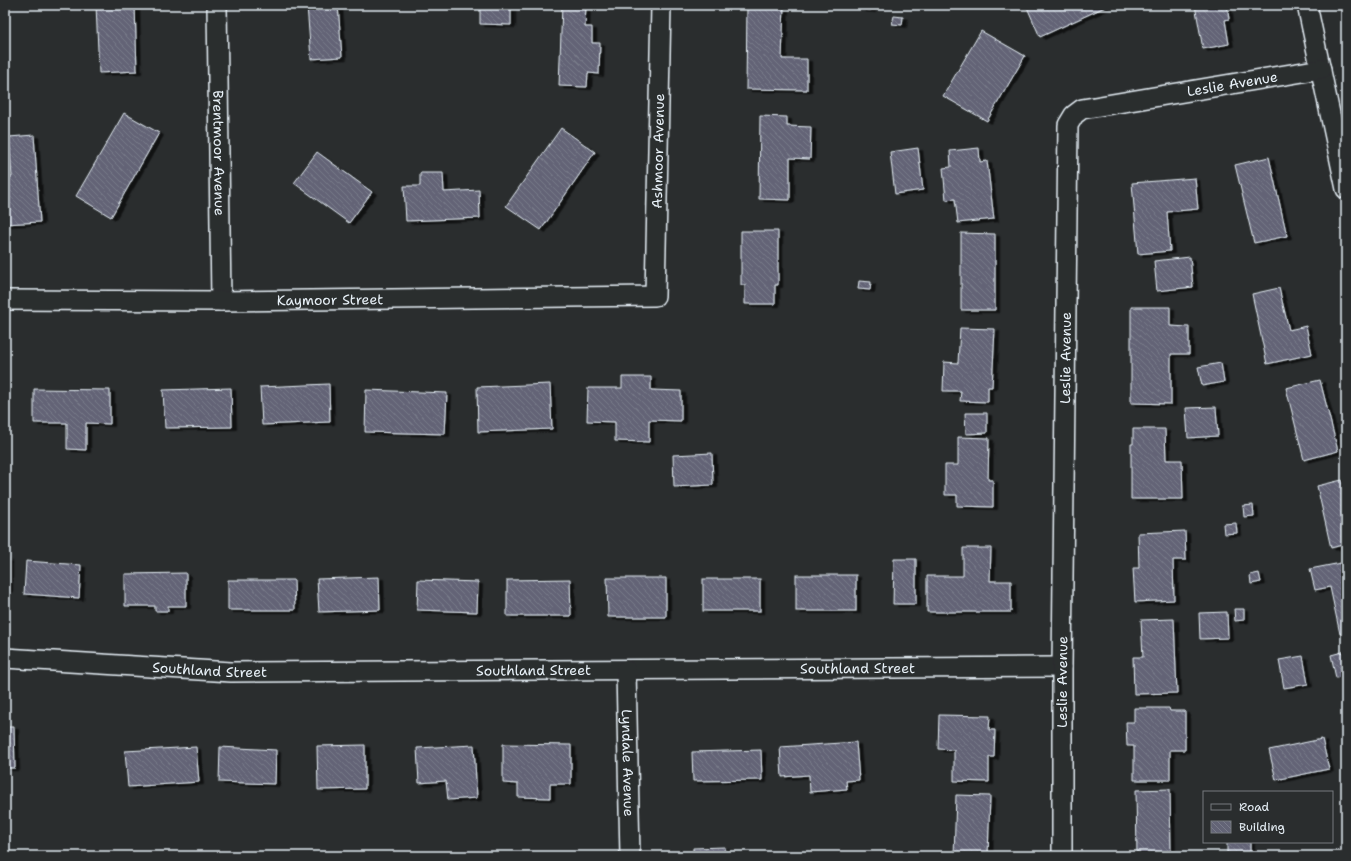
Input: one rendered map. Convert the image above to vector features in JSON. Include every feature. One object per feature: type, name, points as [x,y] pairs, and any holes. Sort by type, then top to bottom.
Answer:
[{"type":"street","name":"Brentmoor Avenue","points":[[217,5],[221,301]]},
{"type":"street","name":"Ashmoor Avenue","points":[[655,296],[661,5]]},
{"type":"street","points":[[1307,5],[1346,189]]},
{"type":"street","name":"Leslie Avenue","points":[[1062,856],[1062,667],[1068,125],[1074,115],[1082,109],[1321,69]]},
{"type":"street","name":"Kaymoor Street","points":[[5,300],[221,301],[655,296]]},
{"type":"street","name":"Southland Street","points":[[5,658],[231,672],[1062,667]]},
{"type":"street","name":"Lyndale Avenue","points":[[626,670],[630,856]]},
{"type":"building","points":[[96,5],[135,5],[137,71],[99,73]]},
{"type":"building","points":[[307,5],[338,5],[342,57],[311,59]]},
{"type":"building","points":[[480,5],[511,5],[511,25],[480,24]]},
{"type":"building","points":[[562,5],[586,5],[585,27],[592,27],[592,43],[600,43],[599,74],[588,73],[587,87],[559,86]]},
{"type":"building","points":[[747,5],[784,5],[782,59],[807,59],[807,90],[746,89]]},
{"type":"building","points":[[861,5],[871,5],[871,10],[861,9]]},
{"type":"building","points":[[1026,5],[1104,5],[1105,7],[1040,37]]},
{"type":"building","points":[[1195,5],[1227,5],[1229,19],[1225,20],[1229,44],[1203,49]]},
{"type":"building","points":[[894,16],[903,17],[902,25],[892,24]]},
{"type":"building","points":[[981,31],[1025,56],[987,121],[943,96]]},
{"type":"building","points":[[124,113],[159,133],[111,217],[76,196]]},
{"type":"building","points":[[760,116],[787,117],[787,126],[811,127],[810,159],[790,158],[790,200],[759,199]]},
{"type":"building","points":[[561,128],[595,152],[541,230],[506,206]]},
{"type":"building","points":[[34,135],[40,222],[5,224],[5,177],[12,177],[9,137]]},
{"type":"building","points":[[918,148],[923,190],[895,194],[890,152]]},
{"type":"building","points":[[979,148],[980,162],[987,161],[994,219],[958,223],[955,199],[946,200],[943,168],[951,167],[950,151]]},
{"type":"building","points":[[317,152],[372,192],[349,223],[294,183]]},
{"type":"building","points":[[1269,157],[1287,236],[1254,243],[1235,165]]},
{"type":"building","points":[[420,173],[443,173],[444,192],[479,190],[480,218],[406,221],[404,186],[420,186]]},
{"type":"building","points":[[1195,178],[1198,209],[1167,212],[1170,251],[1138,254],[1132,183]]},
{"type":"building","points":[[741,231],[778,231],[778,285],[775,285],[775,304],[745,304],[745,285],[741,285]]},
{"type":"building","points":[[961,233],[995,234],[995,310],[961,310]]},
{"type":"building","points":[[1190,257],[1193,287],[1157,291],[1154,261]]},
{"type":"building","points":[[859,281],[871,282],[870,290],[858,289]]},
{"type":"building","points":[[1279,288],[1289,330],[1306,326],[1312,354],[1267,364],[1252,294]]},
{"type":"building","points":[[1131,307],[1170,307],[1170,326],[1189,327],[1189,354],[1171,354],[1171,404],[1131,403]]},
{"type":"building","points":[[960,328],[995,329],[992,387],[988,387],[988,402],[960,401],[961,391],[943,391],[944,362],[958,363]]},
{"type":"building","points":[[1221,363],[1224,382],[1202,386],[1198,367]]},
{"type":"building","points":[[622,377],[651,377],[651,390],[681,391],[681,421],[649,420],[649,442],[615,441],[615,422],[587,421],[588,388],[622,388]]},
{"type":"building","points":[[1320,380],[1338,451],[1304,460],[1286,388]]},
{"type":"building","points":[[329,384],[330,422],[262,425],[260,387]]},
{"type":"building","points":[[550,384],[552,429],[478,432],[477,387]]},
{"type":"building","points":[[231,388],[232,427],[165,428],[163,390]]},
{"type":"building","points":[[34,389],[110,390],[110,424],[86,423],[86,450],[67,449],[67,423],[34,423]]},
{"type":"building","points":[[366,390],[447,393],[445,434],[365,432]]},
{"type":"building","points":[[1216,407],[1218,436],[1188,438],[1186,408]]},
{"type":"building","points":[[965,413],[987,413],[987,433],[966,434]]},
{"type":"building","points":[[1133,429],[1165,429],[1166,460],[1182,460],[1183,499],[1131,499],[1131,444],[1133,444]]},
{"type":"building","points":[[958,437],[989,438],[988,480],[993,480],[993,507],[957,506],[957,495],[945,495],[945,465],[958,465]]},
{"type":"building","points":[[712,453],[713,485],[674,487],[673,455]]},
{"type":"building","points":[[1342,480],[1346,495],[1346,544],[1331,548],[1317,486]]},
{"type":"building","points":[[1253,505],[1254,516],[1244,517],[1243,506]]},
{"type":"building","points":[[1236,523],[1237,533],[1224,534],[1223,524]]},
{"type":"building","points":[[1185,531],[1186,560],[1173,560],[1174,600],[1135,602],[1133,568],[1139,568],[1138,533]]},
{"type":"building","points":[[963,548],[991,548],[990,581],[1011,581],[1011,612],[927,612],[927,576],[963,576]]},
{"type":"building","points":[[5,559],[8,559],[8,590],[5,590]]},
{"type":"building","points":[[894,559],[916,559],[916,604],[893,604]]},
{"type":"building","points":[[26,561],[81,565],[79,598],[24,594]]},
{"type":"building","points":[[1346,562],[1346,633],[1340,634],[1330,587],[1315,590],[1310,569]]},
{"type":"building","points":[[186,573],[186,606],[168,606],[168,611],[155,611],[155,606],[125,606],[125,574]]},
{"type":"building","points":[[1259,573],[1261,582],[1251,584],[1250,575]]},
{"type":"building","points":[[796,575],[856,575],[856,611],[796,611]]},
{"type":"building","points":[[379,577],[380,610],[319,612],[317,579]]},
{"type":"building","points":[[607,578],[666,578],[666,617],[608,617]]},
{"type":"building","points":[[570,579],[571,616],[507,616],[507,580]]},
{"type":"building","points":[[703,579],[760,579],[760,611],[703,611]]},
{"type":"building","points":[[228,580],[294,580],[295,610],[228,610]]},
{"type":"building","points":[[418,580],[478,582],[477,612],[417,610]]},
{"type":"building","points":[[1234,609],[1244,609],[1244,620],[1235,621]]},
{"type":"building","points":[[1227,612],[1228,638],[1200,639],[1199,613]]},
{"type":"building","points":[[1174,619],[1177,693],[1134,694],[1133,657],[1143,657],[1141,620]]},
{"type":"building","points":[[1346,651],[1346,676],[1336,678],[1331,655]]},
{"type":"building","points":[[1303,656],[1308,684],[1284,688],[1279,660]]},
{"type":"building","points":[[1134,708],[1169,708],[1170,711],[1185,711],[1185,750],[1170,750],[1170,780],[1134,780],[1134,746],[1127,746],[1126,722],[1134,722]]},
{"type":"building","points":[[939,715],[990,716],[989,730],[995,730],[994,757],[989,757],[989,782],[954,781],[954,750],[938,749]]},
{"type":"building","points":[[5,727],[14,727],[15,768],[5,768]]},
{"type":"building","points":[[1322,739],[1329,769],[1276,780],[1269,750]]},
{"type":"building","points":[[856,742],[859,780],[846,781],[847,789],[810,792],[809,775],[782,777],[780,747]]},
{"type":"building","points":[[503,744],[571,745],[571,784],[550,784],[550,798],[518,797],[518,784],[503,783]]},
{"type":"building","points":[[365,745],[365,789],[318,790],[317,746]]},
{"type":"building","points":[[474,745],[477,798],[448,800],[446,781],[419,783],[417,748]]},
{"type":"building","points":[[196,747],[199,782],[128,787],[125,751]]},
{"type":"building","points":[[220,747],[276,750],[275,784],[219,782]]},
{"type":"building","points":[[761,750],[762,780],[693,781],[692,752]]},
{"type":"building","points":[[1170,789],[1171,856],[1137,856],[1136,790]]},
{"type":"building","points":[[956,795],[990,796],[988,856],[954,856]]},
{"type":"building","points":[[1227,843],[1250,843],[1250,856],[1227,856]]},
{"type":"building","points":[[725,847],[725,856],[693,856],[693,848]]}]
